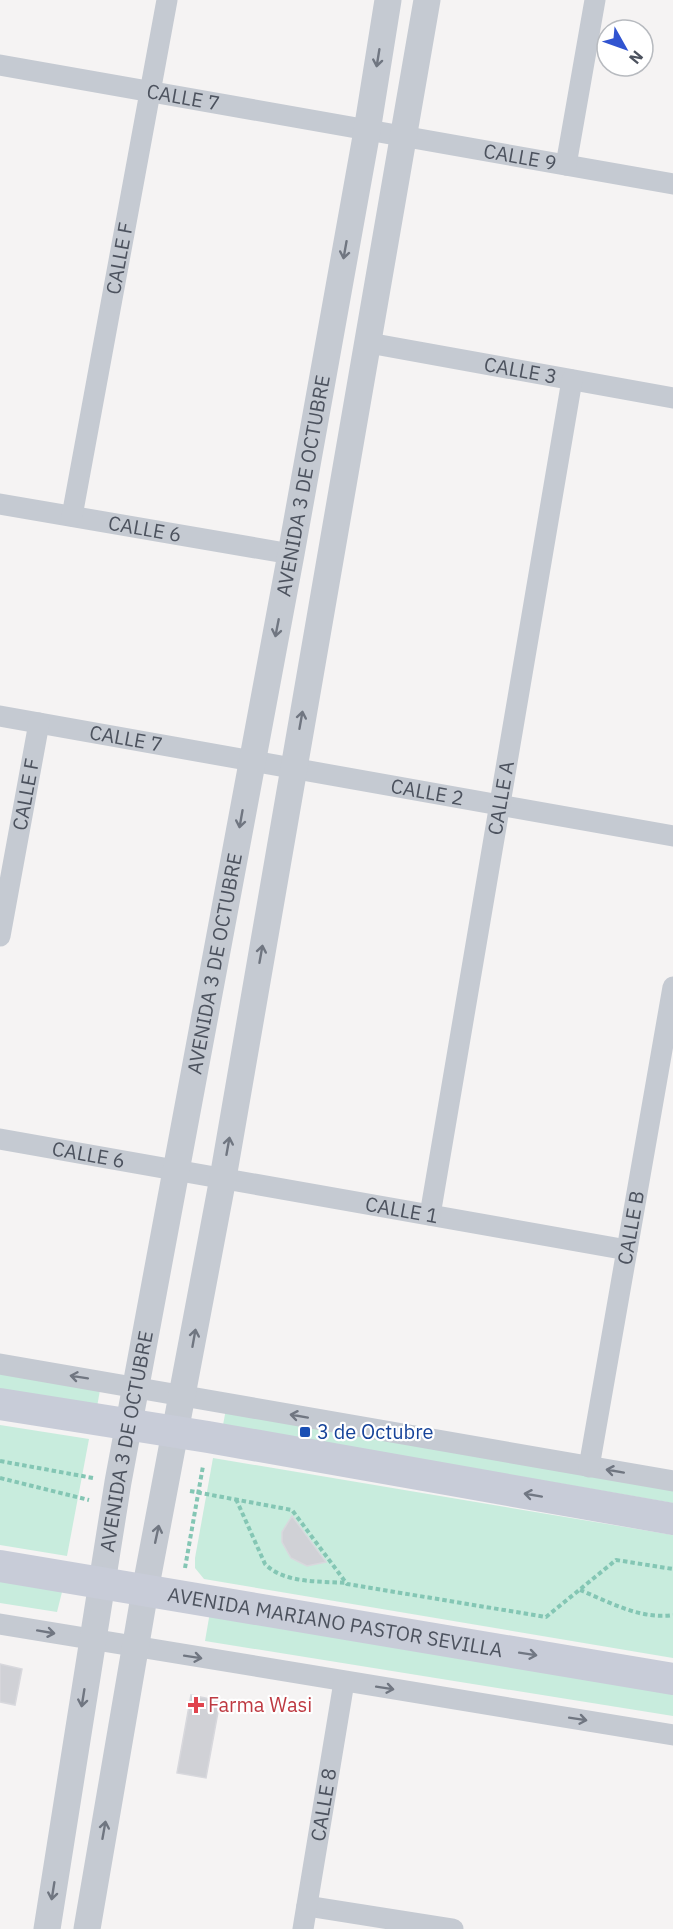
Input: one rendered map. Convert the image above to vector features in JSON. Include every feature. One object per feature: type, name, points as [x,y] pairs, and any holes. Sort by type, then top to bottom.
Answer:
[{"type":"main road","points":[[0,1404],[208,1437],[673,1519]]},
{"type":"main road","name":"AVENIDA MARIANO PASTOR SEVILLA","points":[[0,1566],[673,1679]]},
{"type":"street","name":"CALLE F","points":[[72,516],[167,0]]},
{"type":"street","name":"AVENIDA 3 DE OCTUBRE","points":[[47,1929],[118,1482],[178,1170],[291,554],[367,131],[388,0]]},
{"type":"street","name":"AVENIDA 3 DE OCTUBRE","points":[[87,1929],[145,1591],[184,1395],[223,1178],[293,768],[406,137],[428,0]]},
{"type":"street","points":[[566,165],[595,0]]},
{"type":"street","name":"CALLE 7","points":[[0,65],[367,131]]},
{"type":"street","name":"CALLE 9","points":[[367,131],[673,184]]},
{"type":"street","name":"CALLE 3","points":[[369,344],[673,398]]},
{"type":"street","name":"CALLE A","points":[[430,1215],[572,380]]},
{"type":"street","name":"CALLE 6","points":[[0,504],[291,554]]},
{"type":"street","name":"CALLE 7","points":[[0,716],[252,761]]},
{"type":"street","name":"CALLE F","points":[[0,936],[39,723]]},
{"type":"street","name":"CALLE 2","points":[[252,761],[673,836]]},
{"type":"street","name":"CALLE B","points":[[589,1467],[627,1250],[668,1040],[673,987]]},
{"type":"street","name":"CALLE 6","points":[[0,1139],[178,1170]]},
{"type":"street","name":"CALLE 1","points":[[178,1170],[627,1250]]},
{"type":"street","points":[[0,1364],[673,1481]]},
{"type":"street","points":[[0,1624],[673,1735]]},
{"type":"street","name":"CALLE 8","points":[[303,1929],[344,1682]]},
{"type":"street","points":[[307,1906],[453,1929]]},
{"type":"path","points":[[180,1597],[208,1437]]},
{"type":"path","points":[[0,1461],[118,1482]]},
{"type":"path","points":[[0,1478],[90,1501]]},
{"type":"path","points":[[166,1488],[292,1510],[347,1584]]},
{"type":"path","points":[[235,1499],[265,1564],[272,1571],[290,1578],[347,1584],[546,1617],[616,1560],[673,1569]]},
{"type":"path","points":[[580,1590],[625,1609],[658,1618],[673,1615]]},
{"type":"green space","points":[[0,1373],[100,1390],[97,1407],[0,1392]]},
{"type":"green space","points":[[226,1409],[673,1485],[673,1503],[223,1425]]},
{"type":"green space","points":[[0,1425],[89,1439],[67,1556],[0,1545]]},
{"type":"green space","points":[[213,1458],[673,1535],[673,1658],[204,1579],[195,1568],[195,1558]]},
{"type":"green space","points":[[0,1577],[63,1588],[57,1612],[0,1603]]},
{"type":"green space","points":[[210,1612],[673,1691],[673,1716],[205,1641]]},
{"type":"building","points":[[292,1516],[326,1562],[307,1566],[291,1558],[282,1542],[282,1532]]},
{"type":"building","points":[[0,1664],[22,1669],[15,1705],[0,1702]]},
{"type":"building","points":[[191,1695],[220,1701],[206,1778],[177,1773]]},
{"type":"place","name":"3 de Octubre","points":[[305,1432]]},
{"type":"place","name":"Farma Wasi","points":[[196,1705]]}]
